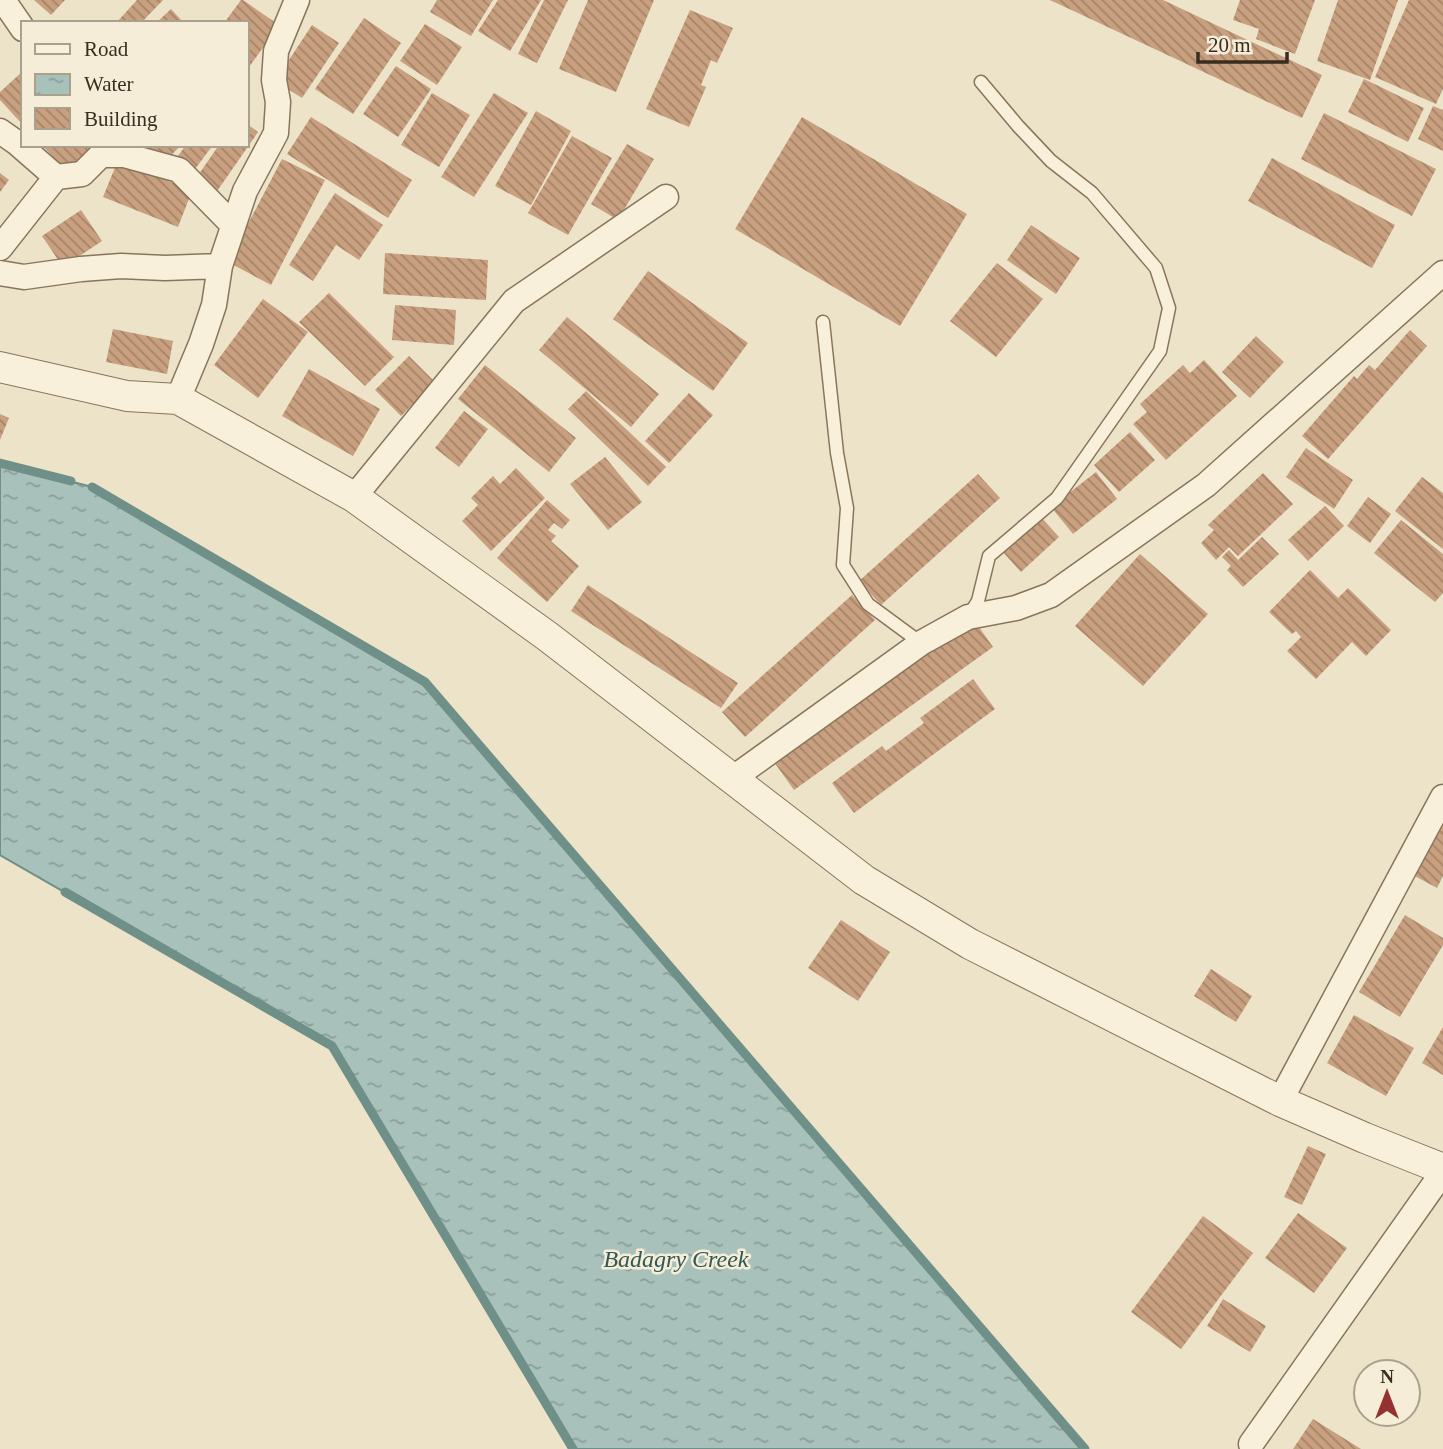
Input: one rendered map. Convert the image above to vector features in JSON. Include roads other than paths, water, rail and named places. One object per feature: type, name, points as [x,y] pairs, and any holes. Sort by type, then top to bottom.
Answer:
[{"type":"street","points":[[3,0],[21,26]]},
{"type":"street","points":[[178,399],[214,305],[220,266],[245,191],[276,133],[276,51],[296,0]]},
{"type":"street","points":[[0,131],[56,177]]},
{"type":"street","points":[[0,248],[56,177],[82,174],[101,155],[124,155],[179,170],[233,225]]},
{"type":"street","points":[[354,497],[514,301],[666,197]]},
{"type":"street","points":[[0,273],[24,277],[121,266],[220,266]]},
{"type":"street","points":[[732,779],[921,643],[968,617],[1016,608],[1051,595],[1206,485],[1443,274]]},
{"type":"street","points":[[0,367],[127,396],[178,399],[354,497],[547,636],[864,880],[970,944],[1280,1101],[1443,1170],[1251,1444]]},
{"type":"street","points":[[1280,1101],[1443,797]]},
{"type":"lane","points":[[968,617],[978,601],[989,556],[1057,498],[1160,351],[1169,308],[1156,268],[1092,193],[1051,162],[981,82]]},
{"type":"lane","points":[[823,322],[836,453],[847,508],[844,565],[868,604],[921,643]]},
{"type":"water","name":"Badagry Creek","points":[[0,463],[92,487],[425,682],[1085,1449],[573,1449],[332,1046],[0,855]]},
{"type":"waterway","points":[[0,463],[71,481]]},
{"type":"waterway","points":[[92,487],[425,682],[1085,1449]]},
{"type":"waterway","points":[[65,892],[332,1046],[573,1449]]}]
